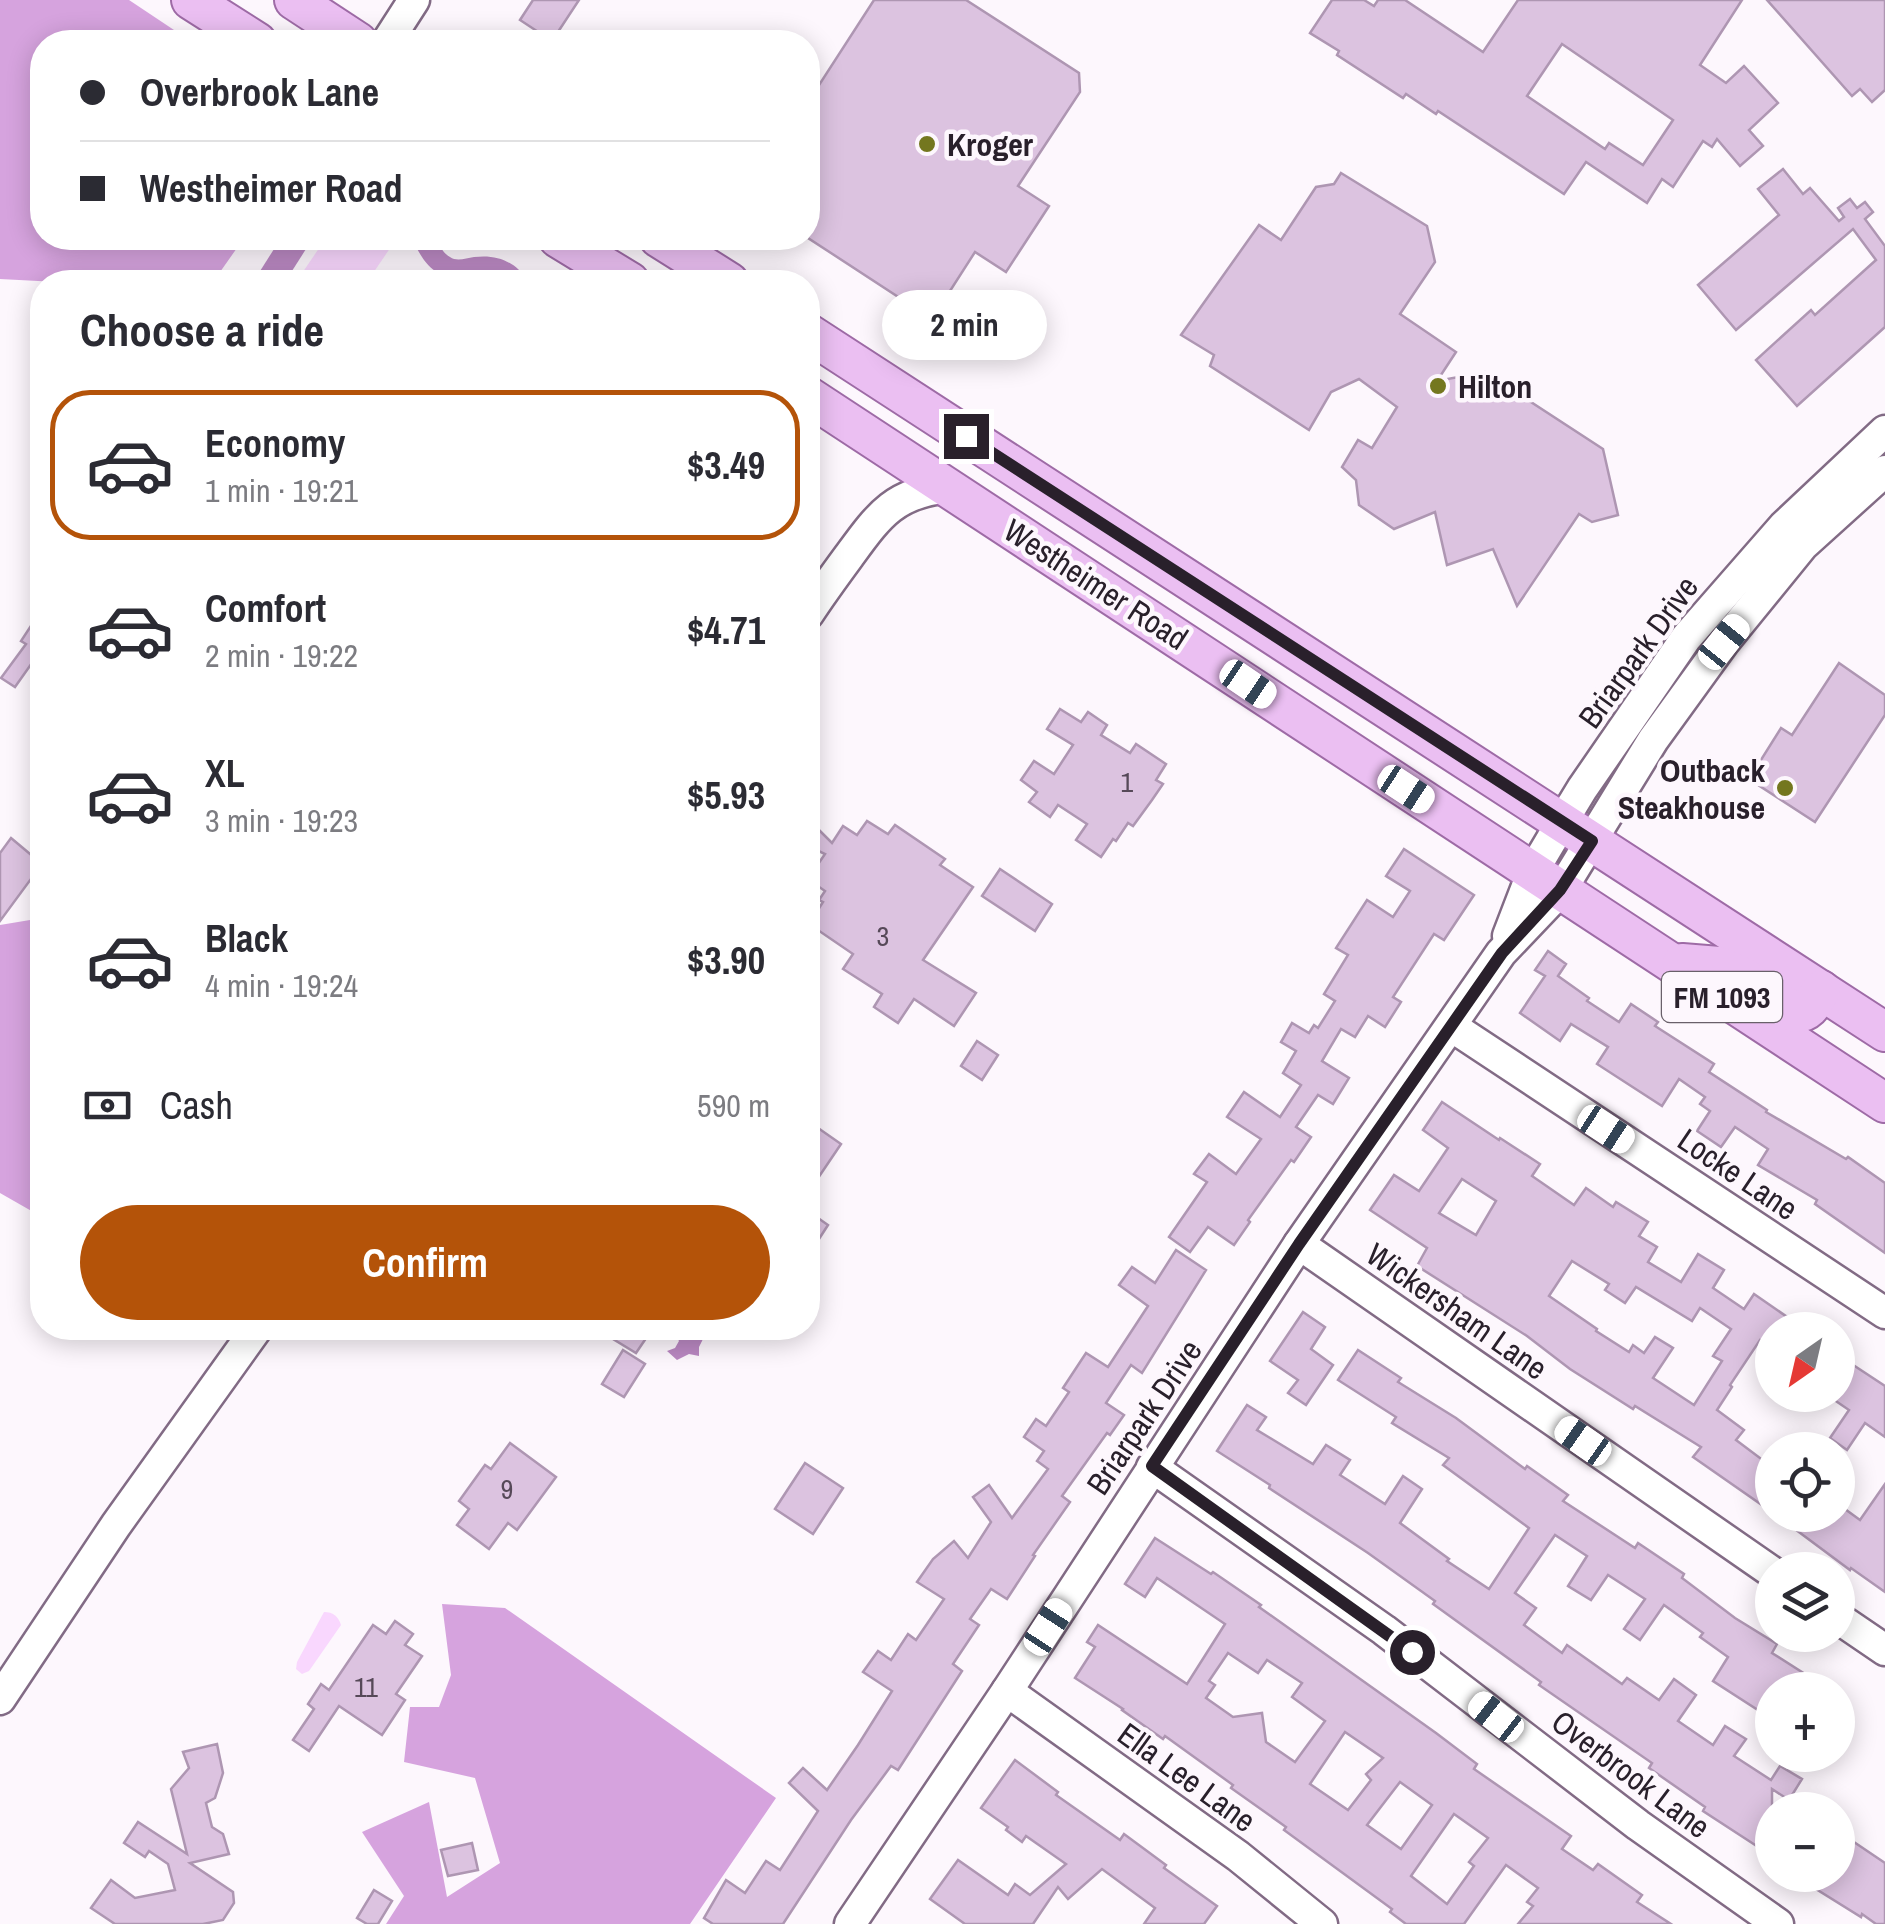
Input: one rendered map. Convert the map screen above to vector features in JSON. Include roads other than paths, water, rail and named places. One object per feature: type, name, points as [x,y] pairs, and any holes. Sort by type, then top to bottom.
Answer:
[{"type":"main road","points":[[192,0],[238,30]]},
{"type":"main road","points":[[294,0],[340,30]]},
{"type":"main road","points":[[578,250],[610,270]]},
{"type":"main road","points":[[678,250],[710,270]]},
{"type":"main road","name":"Westheimer Road","points":[[820,341],[1885,1032]]},
{"type":"main road","points":[[820,374],[907,430],[920,430],[935,415]]},
{"type":"main road","name":"Westheimer Road","points":[[820,404],[1885,1103]]},
{"type":"main road","points":[[1670,962],[1720,966],[1742,976],[1796,1013],[1810,1009],[1821,990]]},
{"type":"street","points":[[394,30],[414,0]]},
{"type":"street","name":"Briarpark Drive","points":[[860,1921],[1152,1466],[1299,1244],[1502,953],[1577,832],[1652,740],[1724,642],[1793,536],[1885,431]]},
{"type":"street","name":"Briarpark Drive","points":[[1793,536],[1885,471]]},
{"type":"street","points":[[820,596],[876,518],[908,496],[948,487]]},
{"type":"street","name":"Locke Lane","points":[[1452,1026],[1885,1314]]},
{"type":"street","name":"Wickersham Lane","points":[[1299,1244],[1755,1560]]},
{"type":"street","points":[[0,1698],[126,1510],[248,1340]]},
{"type":"street","name":"Overbrook Lane","points":[[1152,1466],[1384,1630],[1638,1825],[1778,1924]]},
{"type":"street","points":[[1855,1630],[1885,1650]]},
{"type":"street","name":"Ella Lee Lane","points":[[1007,1691],[1238,1856],[1322,1924]]},
{"type":"place","name":"Kroger","points":[[927,144]]},
{"type":"place","name":"Hilton","points":[[1438,386]]},
{"type":"place","name":"Outback Steakhouse","points":[[1785,788]]}]
